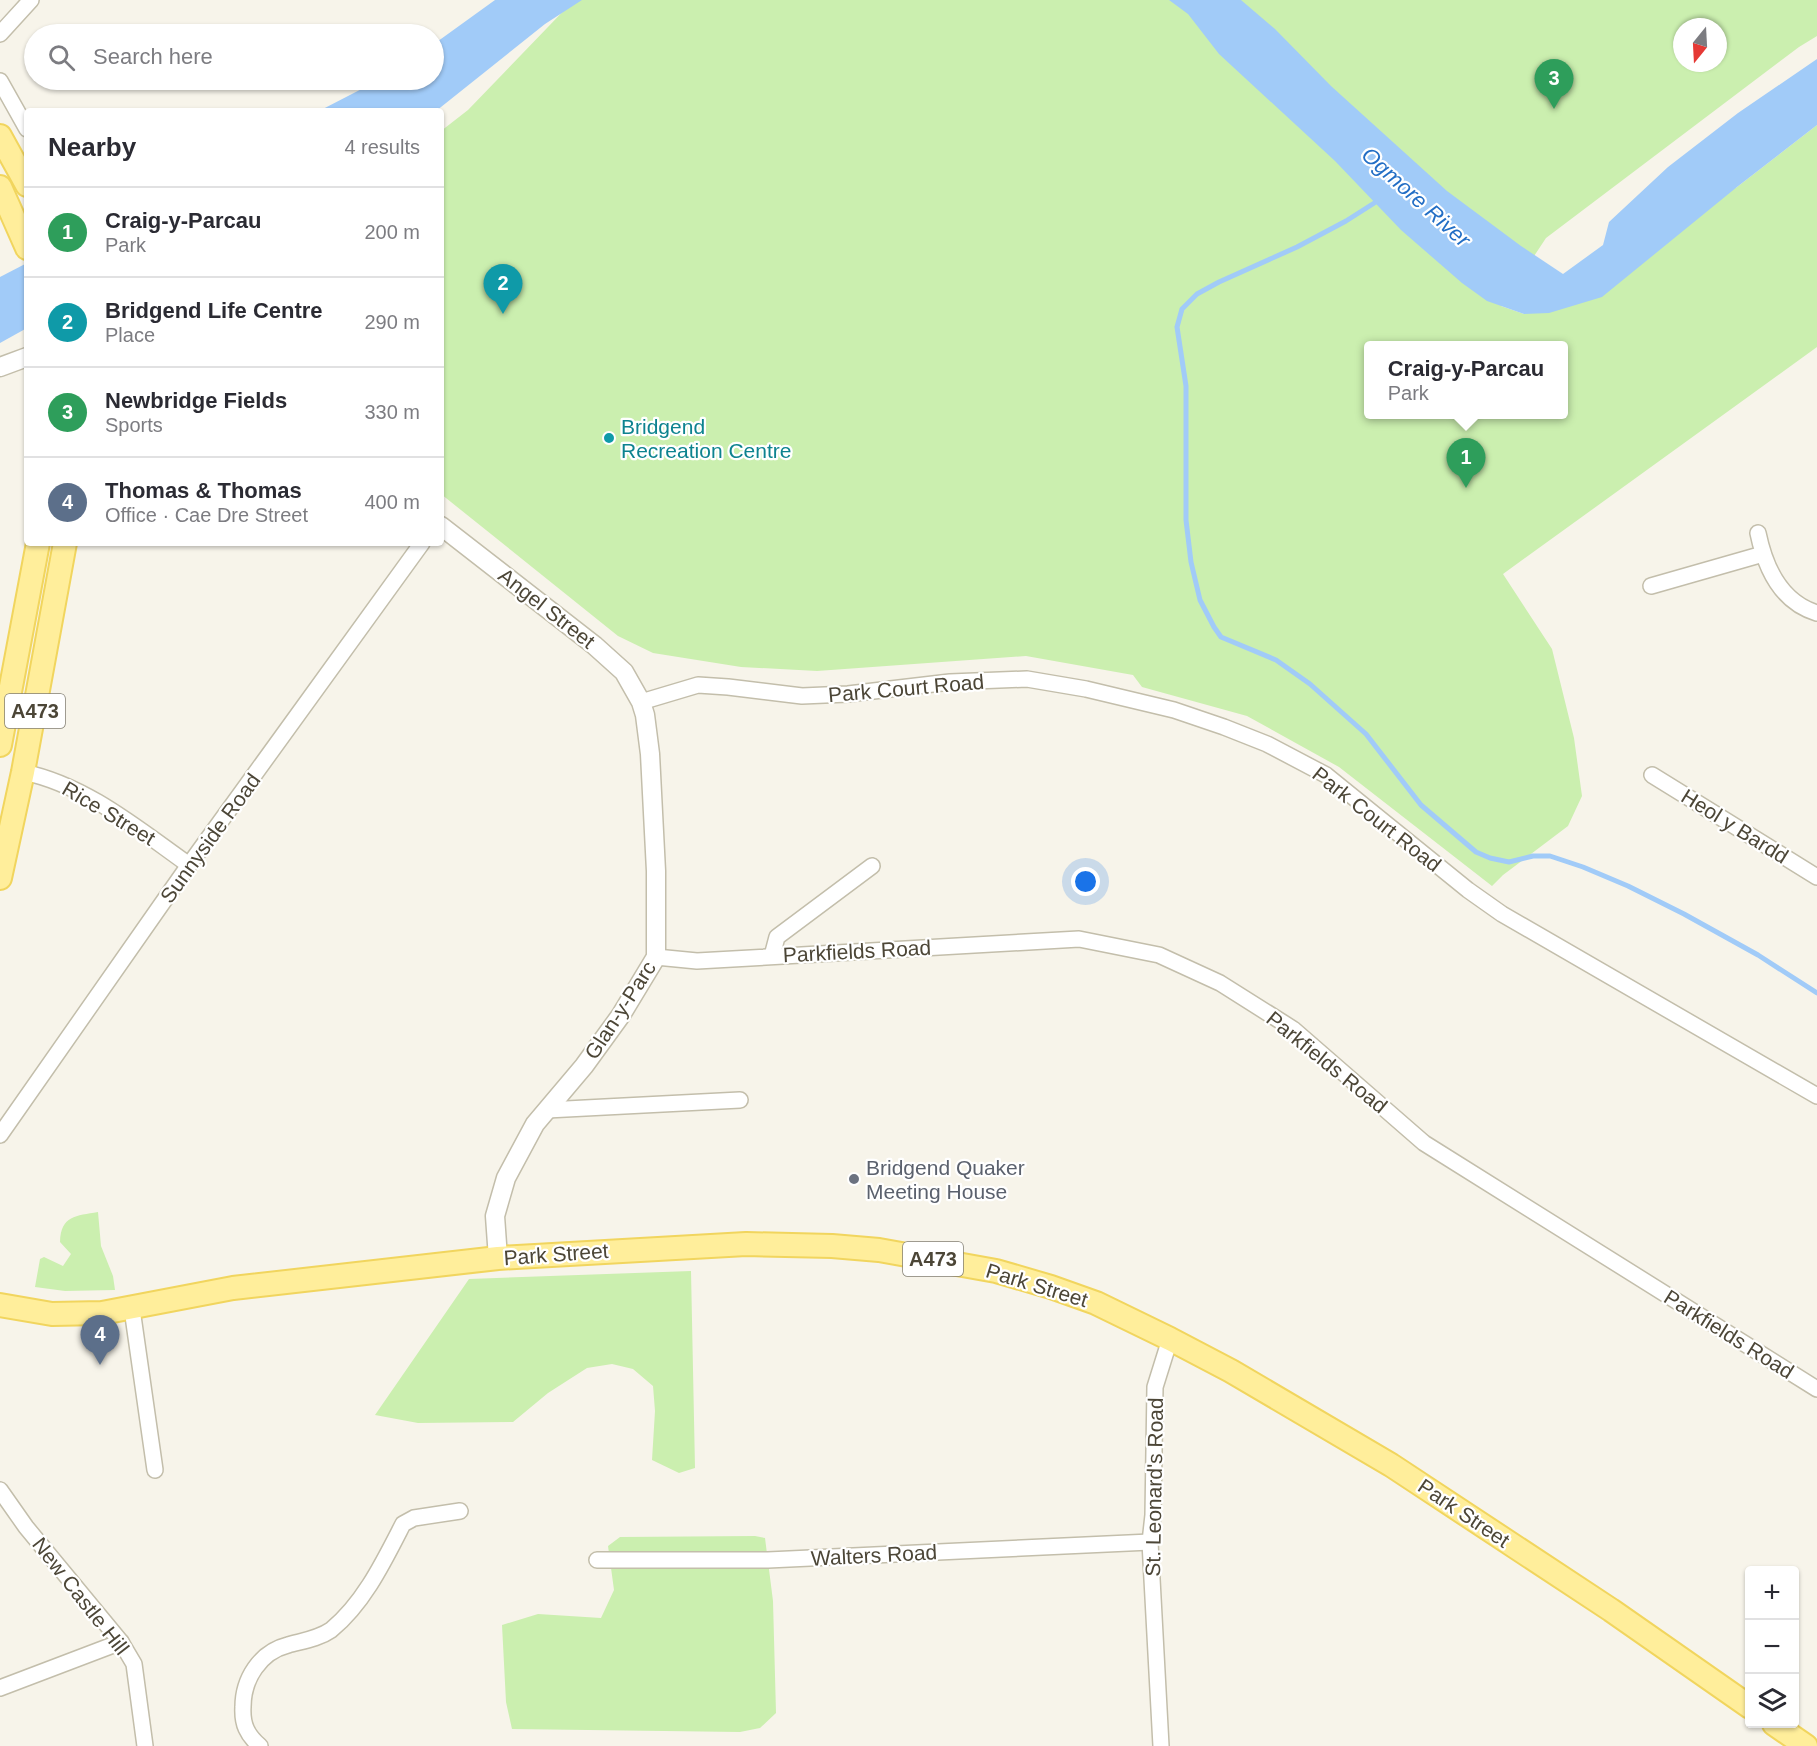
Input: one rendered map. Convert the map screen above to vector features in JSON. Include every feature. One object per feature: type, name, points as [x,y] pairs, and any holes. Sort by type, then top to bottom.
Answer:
[{"type":"main road","points":[[0,136],[24,180]]},
{"type":"main road","points":[[0,187],[24,241]]},
{"type":"main road","name":"A473","points":[[0,745],[37,546]]},
{"type":"main road","name":"A473","points":[[0,878],[23,772],[64,546]]},
{"type":"main road","name":"Park Street","points":[[0,1305],[52,1314],[102,1313],[233,1288],[498,1258],[746,1244],[832,1246],[879,1250],[996,1271],[1096,1303],[1231,1371],[1391,1465],[1611,1610],[1745,1704]]},
{"type":"main road","points":[[1780,1728],[1806,1746]]},
{"type":"street","points":[[0,34],[31,0]]},
{"type":"street","points":[[0,81],[24,124]]},
{"type":"street","points":[[0,367],[24,358]]},
{"type":"street","name":"Angel Street","points":[[444,528],[610,658],[624,672],[641,702]]},
{"type":"street","points":[[1758,533],[1763,554],[1773,578],[1790,598],[1817,613]]},
{"type":"street","name":"Sunnyside Road","points":[[0,1135],[189,866],[420,546]]},
{"type":"street","points":[[1651,586],[1763,554]]},
{"type":"street","name":"Park Court Road","points":[[641,702],[698,685],[802,696],[848,694],[950,682],[1027,679],[1086,689],[1174,710],[1267,744],[1326,775],[1468,890],[1502,914],[1817,1096]]},
{"type":"street","name":"Glan-y-Parc","points":[[498,1258],[495,1216],[506,1178],[536,1124],[584,1066],[621,1015],[656,957],[656,872],[650,754],[641,702]]},
{"type":"street","name":"Rice Street","points":[[23,772],[42,776],[81,791],[189,866]]},
{"type":"street","name":"Heol y Bardd","points":[[1652,775],[1817,877]]},
{"type":"street","name":"Parkfields Road","points":[[772,956],[777,937],[872,866]]},
{"type":"street","name":"Parkfields Road","points":[[656,957],[697,961],[1079,939],[1159,955],[1220,983],[1293,1029],[1424,1143],[1817,1389]]},
{"type":"street","points":[[547,1110],[740,1100]]},
{"type":"street","points":[[132,1309],[155,1470]]},
{"type":"street","name":"St. Leonard's Road","points":[[1161,1746],[1150,1542],[1153,1515],[1155,1387],[1170,1339]]},
{"type":"street","name":"New Castle Hill","points":[[0,1490],[26,1527],[121,1642],[134,1664],[145,1746]]},
{"type":"street","points":[[260,1746],[251,1738],[242,1721],[243,1696],[249,1677],[266,1656],[285,1645],[309,1640],[330,1630],[364,1594],[403,1524],[414,1518],[460,1511]]},
{"type":"street","name":"Walters Road","points":[[597,1560],[768,1560],[1150,1542]]},
{"type":"street","points":[[0,1688],[121,1642]]},
{"type":"green space","points":[[574,0],[1817,0],[1817,36],[1799,47],[1546,238],[1501,306],[1524,314],[1737,187],[1817,125],[1817,347],[1503,574],[1552,649],[1574,738],[1582,796],[1568,826],[1503,875],[1492,886],[1339,767],[1247,716],[1142,687],[1133,675],[1026,656],[817,671],[741,667],[653,653],[618,636],[444,496],[444,129],[468,110]]},
{"type":"green space","points":[[98,1212],[101,1246],[113,1276],[115,1290],[65,1291],[35,1287],[40,1259],[44,1257],[63,1266],[71,1254],[60,1242],[63,1226],[71,1218]]},
{"type":"green space","points":[[691,1271],[695,1468],[679,1473],[652,1460],[655,1411],[653,1386],[633,1369],[612,1364],[587,1368],[548,1393],[513,1422],[418,1423],[375,1415],[469,1279]]},
{"type":"green space","points":[[755,1536],[765,1538],[773,1601],[776,1713],[760,1728],[740,1732],[512,1729],[506,1702],[502,1625],[538,1614],[601,1618],[614,1590],[608,1546],[620,1537]]},
{"type":"water","points":[[495,0],[582,0],[545,24],[440,108],[325,108],[360,90],[444,90],[444,37]]},
{"type":"water","name":"Ogmore River","points":[[1169,0],[1241,0],[1275,29],[1331,86],[1447,191],[1563,274],[1603,245],[1609,222],[1668,167],[1738,113],[1817,59],[1817,125],[1602,297],[1549,313],[1524,314],[1487,301],[1462,283],[1401,230],[1335,161],[1219,54],[1188,14]]},
{"type":"water","points":[[24,265],[24,330],[0,343],[0,277]]},
{"type":"waterway","points":[[1379,200],[1346,221],[1297,247],[1197,294],[1182,309],[1177,327],[1186,386],[1186,520],[1191,562],[1200,600],[1214,627],[1221,637],[1276,660],[1310,684],[1366,734],[1421,805],[1476,852],[1509,862],[1533,856],[1550,856],[1583,867],[1684,914],[1758,955],[1817,993]]},
{"type":"place","name":"Newbridge Fields","points":[[1554,109]]},
{"type":"place","name":"Bridgend Life Centre","points":[[503,314]]},
{"type":"place","name":"Bridgend Recreation Centre","points":[[609,438]]},
{"type":"place","name":"Craig-y-Parcau","points":[[1466,488]]},
{"type":"place","name":"Bridgend Quaker Meeting House","points":[[854,1179]]},
{"type":"place","name":"Thomas & Thomas","points":[[100,1365]]}]
